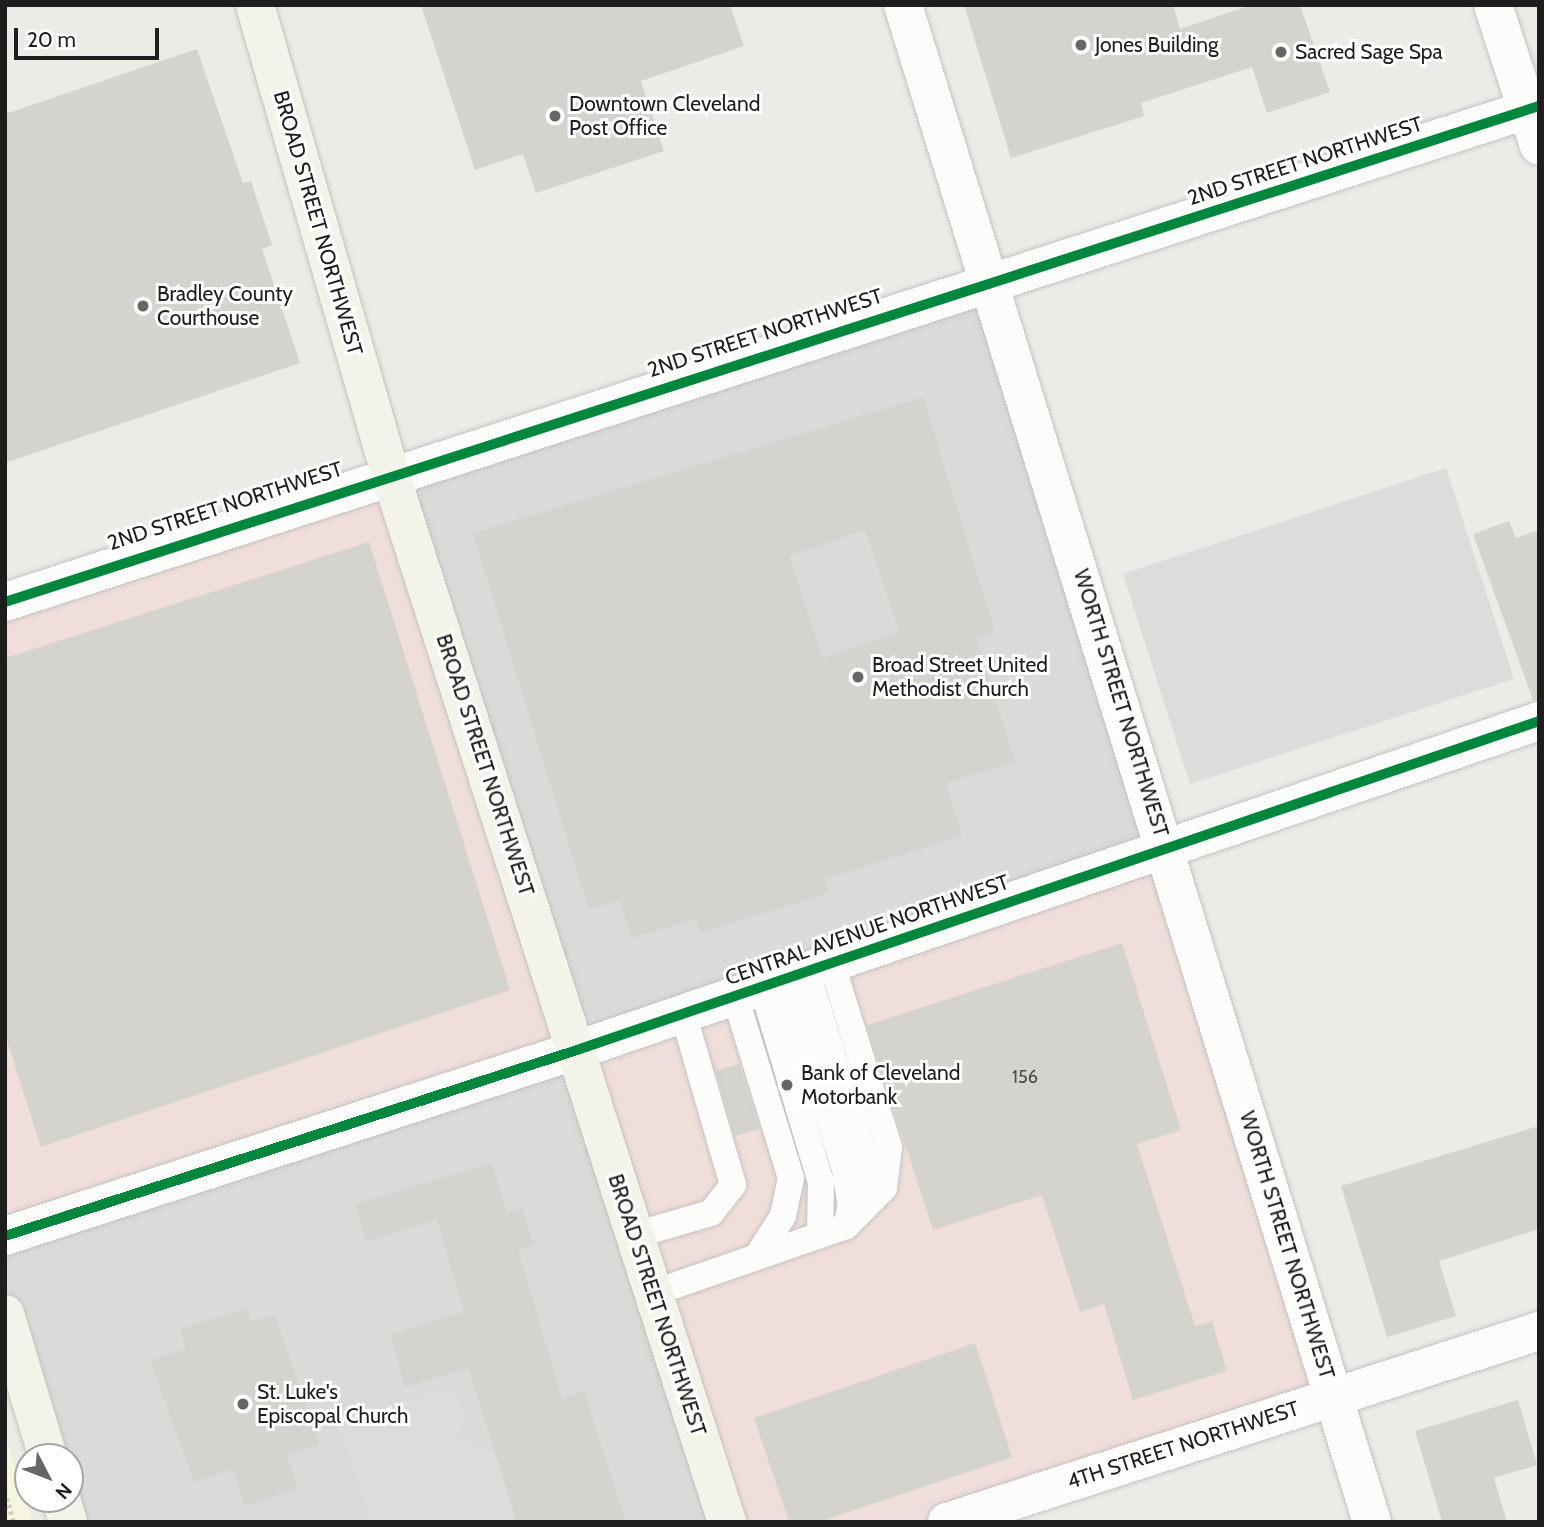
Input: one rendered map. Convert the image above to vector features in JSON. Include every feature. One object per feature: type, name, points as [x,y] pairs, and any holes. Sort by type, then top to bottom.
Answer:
[{"type":"main road","name":"BROAD STREET NORTHWEST","points":[[255,5],[390,473],[727,1522]]},
{"type":"main road","points":[[5,1314],[44,1443]]},
{"type":"street","name":"WORTH STREET NORTHWEST","points":[[902,5],[991,282],[1372,1522]]},
{"type":"street","points":[[1493,5],[1533,108],[1539,146]]},
{"type":"street","name":"2ND STREET NORTHWEST","points":[[5,602],[390,473],[1533,108]]},
{"type":"street","name":"CENTRAL AVENUE NORTHWEST","points":[[5,1236],[577,1050],[1539,722]]},
{"type":"street","name":"4TH STREET NORTHWEST","points":[[947,1522],[1539,1331]]},
{"type":"lane","points":[[784,979],[847,1180],[852,1222]]},
{"type":"lane","points":[[653,1293],[852,1222],[884,1188],[889,1147],[784,979]]},
{"type":"lane","points":[[784,979],[821,1183],[820,1234]]},
{"type":"lane","points":[[758,1255],[783,1216],[791,1178],[784,979]]},
{"type":"lane","points":[[635,1235],[711,1213],[733,1185],[683,1013]]},
{"type":"path","points":[[5,1491],[15,1522]]},
{"type":"shaded area","points":[[991,282],[1166,848],[578,1050],[727,1522],[68,1522],[68,1513],[84,1513],[84,1443],[44,1443],[5,1314],[5,1236],[577,1050],[390,473]]},
{"type":"shaded area","points":[[1446,468],[1514,679],[1190,784],[1123,574]]},
{"type":"shaded area","points":[[390,473],[1166,848],[1333,1396],[947,1522],[727,1522],[5,1236],[5,606]]},
{"type":"shaded area","points":[[454,1386],[465,1421],[456,1438],[496,1455],[517,1522],[371,1522],[339,1425]]},
{"type":"shaded area","points":[[5,1434],[14,1463],[14,1513],[29,1513],[32,1522],[5,1522]]},
{"type":"building","name":"Downtown Cleveland Post Office","points":[[421,5],[730,5],[744,46],[641,81],[664,151],[536,193],[523,154],[475,170]]},
{"type":"building","name":"Jones Building","points":[[964,5],[1173,5],[1180,29],[1251,5],[1300,5],[1330,92],[1267,113],[1252,67],[1141,103],[1144,116],[1011,158]]},
{"type":"building","name":"Bradley County Courthouse","points":[[197,49],[243,183],[251,181],[272,245],[262,249],[300,363],[5,463],[5,114]]},
{"type":"building","name":"Broad Street United Methodist Church","points":[[923,397],[995,632],[977,638],[1015,762],[946,783],[962,836],[825,879],[829,893],[700,933],[696,919],[632,938],[620,900],[589,910],[473,533]],"holes":[[[865,530],[899,632],[822,658],[789,556]]]},
{"type":"building","points":[[1509,521],[1516,538],[1539,530],[1539,700],[1533,700],[1473,534]]},
{"type":"building","points":[[369,542],[510,990],[41,1147],[5,1034],[5,658]]},
{"type":"building","points":[[1122,943],[1181,1130],[1137,1144],[1195,1326],[1212,1321],[1227,1371],[1133,1400],[1104,1304],[1080,1312],[1042,1195],[933,1230],[867,1025]]},
{"type":"building","points":[[739,1064],[759,1129],[735,1136],[716,1071]]},
{"type":"building","points":[[1539,1126],[1539,1229],[1439,1261],[1456,1316],[1387,1337],[1341,1186]]},
{"type":"building","points":[[492,1163],[507,1213],[522,1208],[534,1245],[518,1250],[562,1399],[584,1391],[626,1522],[517,1522],[468,1368],[405,1387],[390,1334],[464,1312],[437,1220],[366,1242],[355,1204]]},
{"type":"building","name":"St. Luke's Episcopal Church","points":[[247,1308],[251,1322],[275,1314],[319,1445],[287,1455],[298,1489],[245,1506],[233,1469],[194,1482],[150,1360],[186,1349],[180,1329]]},
{"type":"building","points":[[975,1343],[1012,1457],[819,1522],[789,1522],[754,1418]]},
{"type":"building","points":[[1518,1400],[1537,1465],[1494,1478],[1507,1522],[1442,1522],[1415,1431]]},
{"type":"cycle path","points":[[5,602],[1539,106]]},
{"type":"cycle path","points":[[5,1236],[577,1050],[1539,721]]},
{"type":"place","name":"Jones Building","points":[[1081,45]]},
{"type":"place","name":"Sacred Sage Spa","points":[[1281,52]]},
{"type":"place","name":"Downtown Cleveland Post Office","points":[[555,116]]},
{"type":"place","name":"Bradley County Courthouse","points":[[143,306]]},
{"type":"place","name":"Broad Street United Methodist Church","points":[[858,677]]},
{"type":"place","name":"Bank of Cleveland Motorbank","points":[[787,1085]]},
{"type":"place","name":"St. Luke's Episcopal Church","points":[[243,1404]]}]
